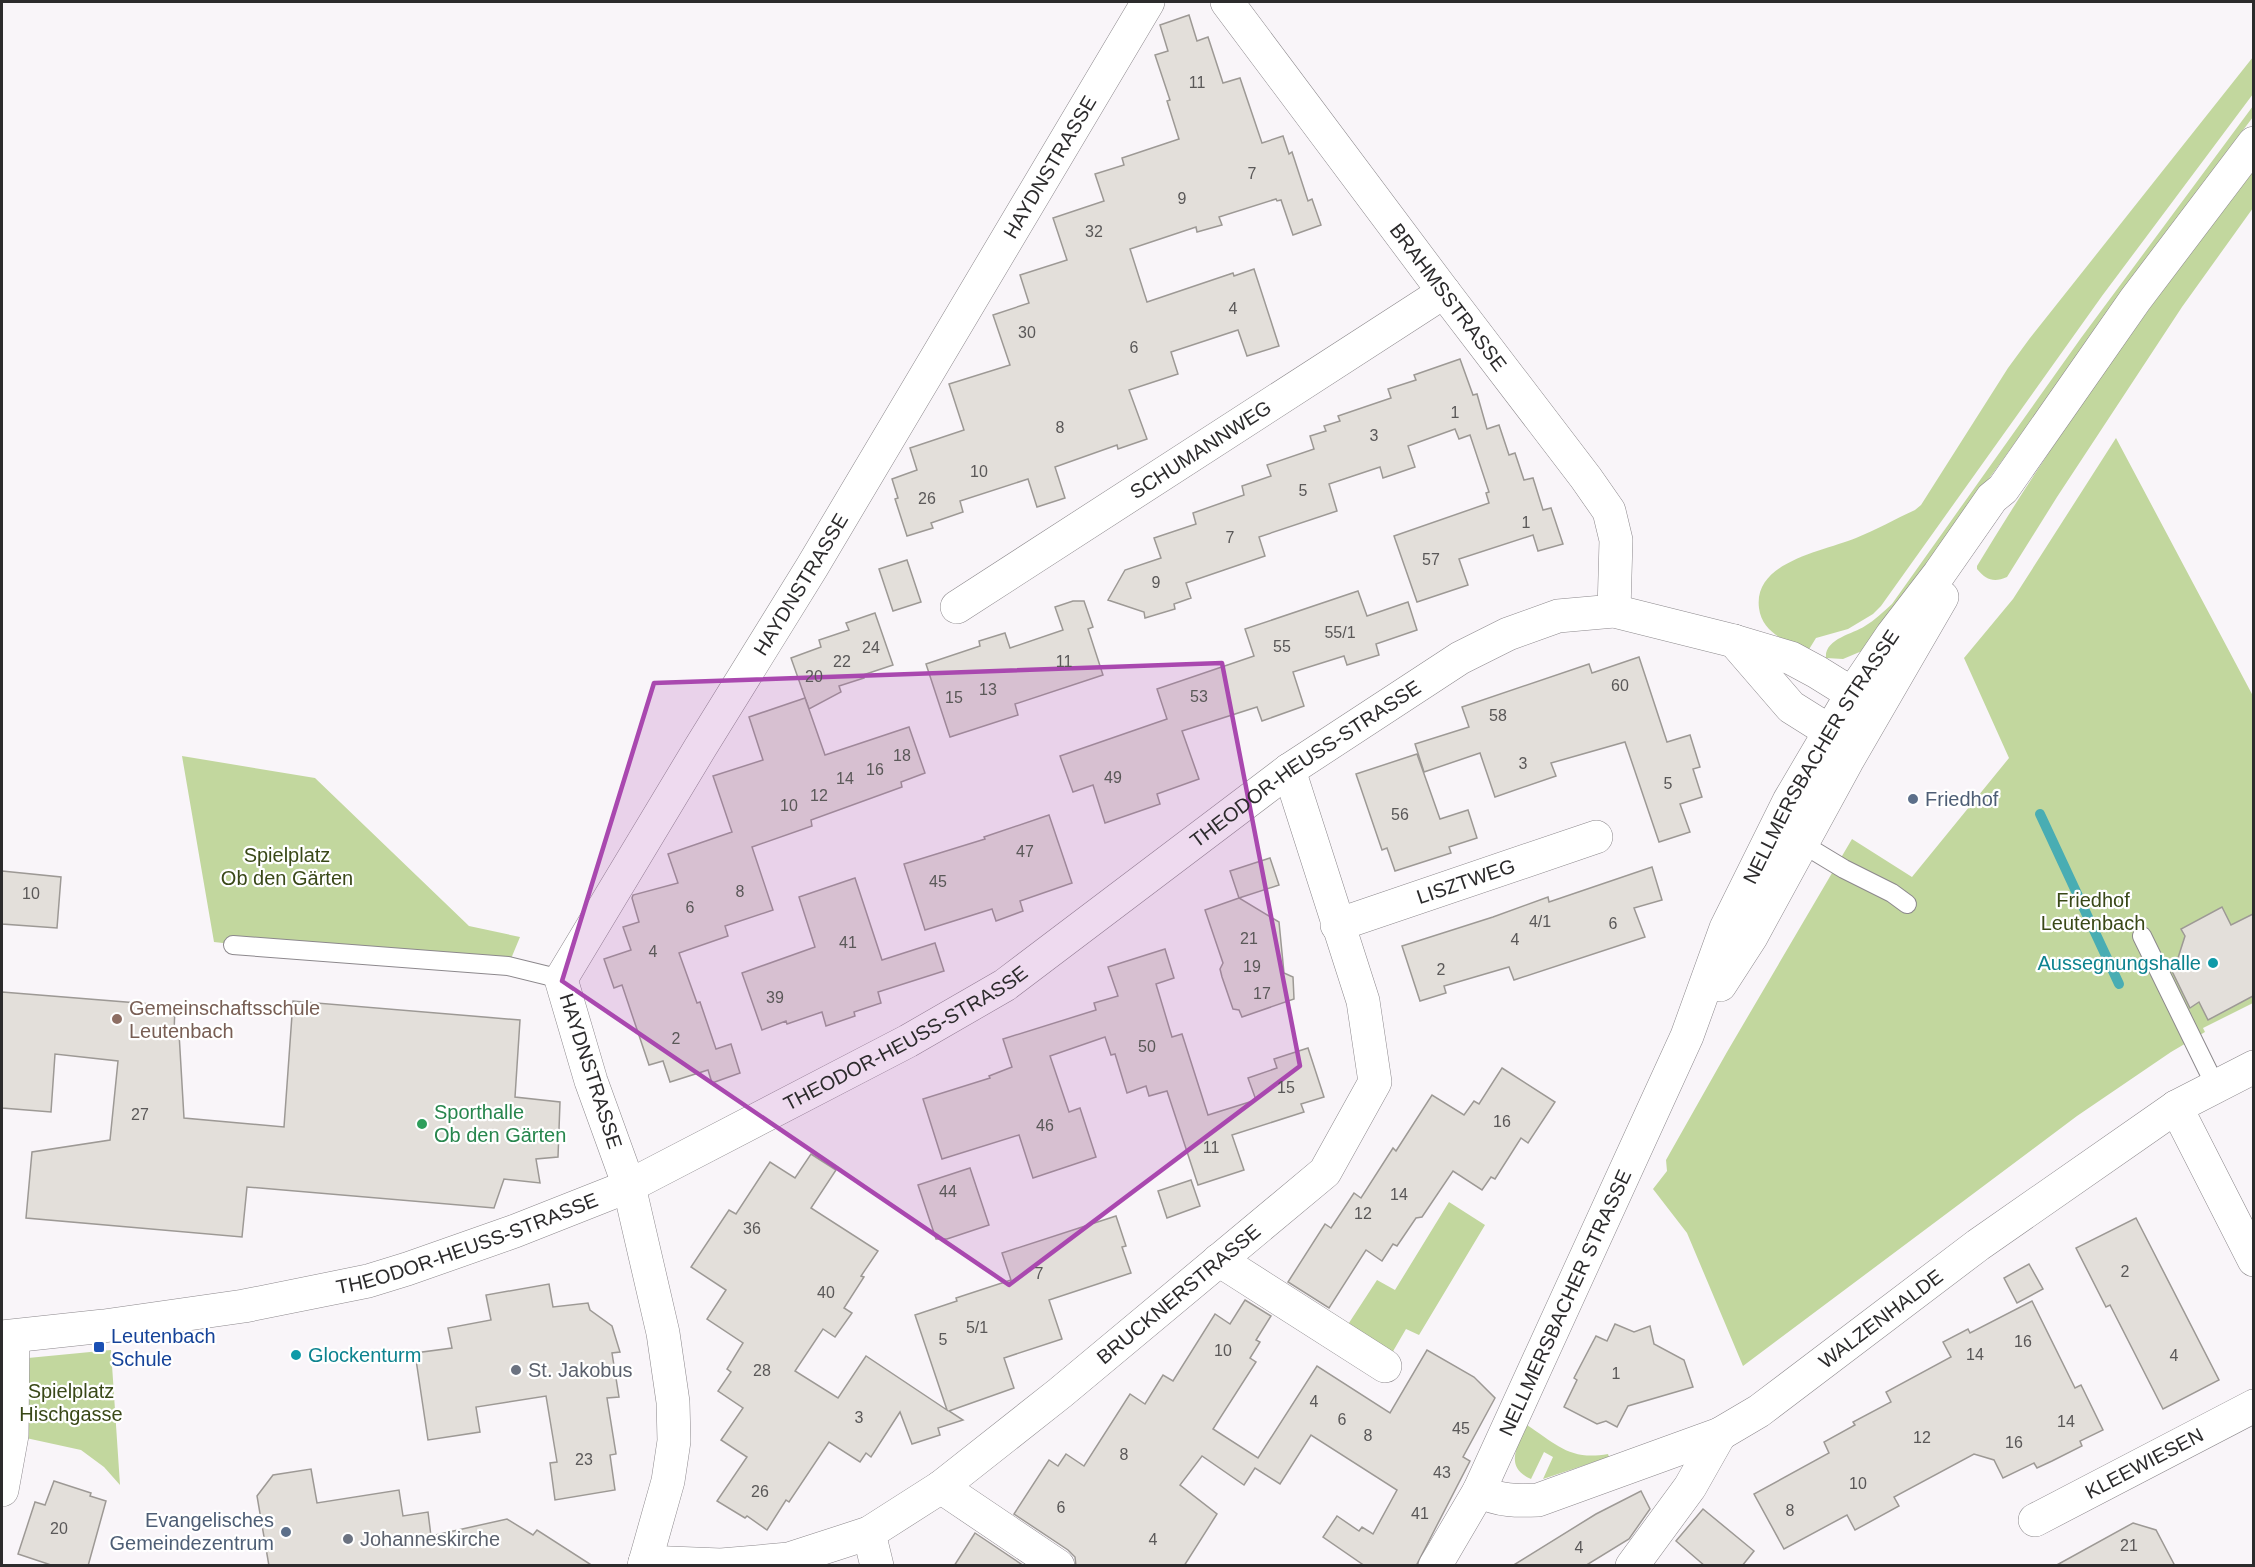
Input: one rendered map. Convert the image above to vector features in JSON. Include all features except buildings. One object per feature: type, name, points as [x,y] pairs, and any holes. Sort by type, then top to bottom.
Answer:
[{"type":"street","name":"HAYDNSTRASSE","points":[[644,1564],[668,1481],[674,1441],[673,1402],[663,1334],[629,1186],[591,1081],[561,979],[700,748],[819,557],[1148,2]]},
{"type":"street","name":"BRAHMSSTRASSE","points":[[1227,2],[1609,511],[1616,540],[1614,610]]},
{"type":"street","name":"NELLMERSBACHER STRASSE","points":[[1687,1036],[1751,936],[1801,843],[1842,740],[1865,702],[1892,634],[1998,497],[2135,300],[2253,143]]},
{"type":"street","name":"SCHUMANNWEG","points":[[957,607],[1444,292]]},
{"type":"street","name":"THEODOR-HEUSS-STRASSE","points":[[7,1337],[244,1306],[368,1281],[515,1231],[629,1186],[908,1041],[1005,985],[1289,770],[1460,658],[1508,634],[1558,616],[1614,610],[1734,641],[1791,658],[1865,702]]},
{"type":"street","points":[[1734,641],[1791,707],[1842,740]]},
{"type":"street","name":"NELLMERSBACHER STRASSE","points":[[1435,1566],[1479,1491],[1687,1036],[1726,928],[1789,801],[1842,740]]},
{"type":"street","name":"BRUCKNERSTRASSE","points":[[644,1564],[722,1565],[789,1558],[869,1533],[941,1487],[1060,1393],[1325,1172],[1376,1082],[1363,1000],[1289,770]]},
{"type":"street","name":"LISZTWEG","points":[[1337,925],[1596,837]]},
{"type":"street","name":"WALZENHALDE","points":[[1479,1491],[1492,1497],[1514,1502],[1538,1500],[1720,1434],[1758,1411],[1978,1245],[2176,1107],[2253,1066]]},
{"type":"street","points":[[2176,1107],[2253,1260]]},
{"type":"street","points":[[1218,1260],[1385,1366]]},
{"type":"street","points":[[2,1490],[12,1435],[7,1337]]},
{"type":"street","name":"KLEEWIESEN","points":[[2035,1520],[2253,1406]]},
{"type":"street","points":[[1632,1566],[1690,1487],[1720,1434]]},
{"type":"street","points":[[941,1487],[1058,1566]]},
{"type":"street","points":[[869,1533],[878,1566]]},
{"type":"lane","points":[[1801,843],[1907,904]]},
{"type":"lane","points":[[2142,936],[2216,1085]]},
{"type":"lane","points":[[232,945],[508,966],[561,979]]},
{"type":"highlighted area","points":[[1222,663],[1300,1066],[1009,1285],[562,981],[654,683]]},
{"type":"green space","points":[[2253,57],[2253,94],[2102,296],[1881,606],[1873,614],[1848,629],[1816,638],[1808,651],[1777,636],[1765,624],[1759,608],[1760,592],[1767,579],[1794,560],[1863,535],[1921,505],[2008,368],[2030,338]]},
{"type":"green space","points":[[2253,106],[2253,117],[1862,651],[1843,659],[1826,658],[1827,651],[1834,642],[1869,624],[1892,604],[2081,338]]},
{"type":"green space","points":[[2253,169],[2253,208],[2182,307],[2007,577],[1998,580],[1987,578],[1977,569],[1977,566],[2042,464],[2145,315]]},
{"type":"green space","name":"Friedhof Leutenbach","points":[[2116,438],[2253,696],[2253,1003],[2203,1028],[2205,1032],[2171,1052],[2077,1116],[1743,1366],[1687,1233],[1653,1189],[1667,1171],[1666,1160],[1727,1052],[1852,839],[1912,877],[2009,758],[1964,658],[2013,599]]},
{"type":"green space","name":"Spielplatz Ob den Gärten","points":[[182,756],[315,778],[469,926],[520,937],[508,966],[509,975],[214,942]]},
{"type":"green space","points":[[1449,1202],[1485,1225],[1419,1335],[1406,1329],[1392,1353],[1347,1326],[1377,1280],[1395,1290]]},
{"type":"green space","name":"Spielplatz Hischgasse","points":[[111,1350],[120,1485],[104,1467],[81,1450],[26,1438],[28,1358]]},
{"type":"green space","points":[[1527,1425],[1573,1453],[1595,1456],[1608,1454],[1609,1457],[1543,1479],[1553,1457],[1544,1452],[1531,1479],[1522,1474],[1515,1462],[1517,1448]]},
{"type":"waterway","points":[[2040,814],[2119,984]]},
{"type":"place","name":"Friedhof","points":[[1913,799]]},
{"type":"place","name":"Aussegnungshalle","points":[[2213,963]]},
{"type":"place","name":"Gemeinschaftsschule Leutenbach","points":[[117,1019]]},
{"type":"place","name":"Sporthalle Ob den Gärten","points":[[422,1124]]},
{"type":"place","name":"Leutenbach Schule","points":[[99,1347]]},
{"type":"place","name":"Glockenturm","points":[[296,1355]]},
{"type":"place","name":"St. Jakobus","points":[[516,1370]]},
{"type":"place","name":"Evangelisches Gemeindezentrum","points":[[286,1532]]},
{"type":"place","name":"Johanneskirche","points":[[348,1539]]}]
